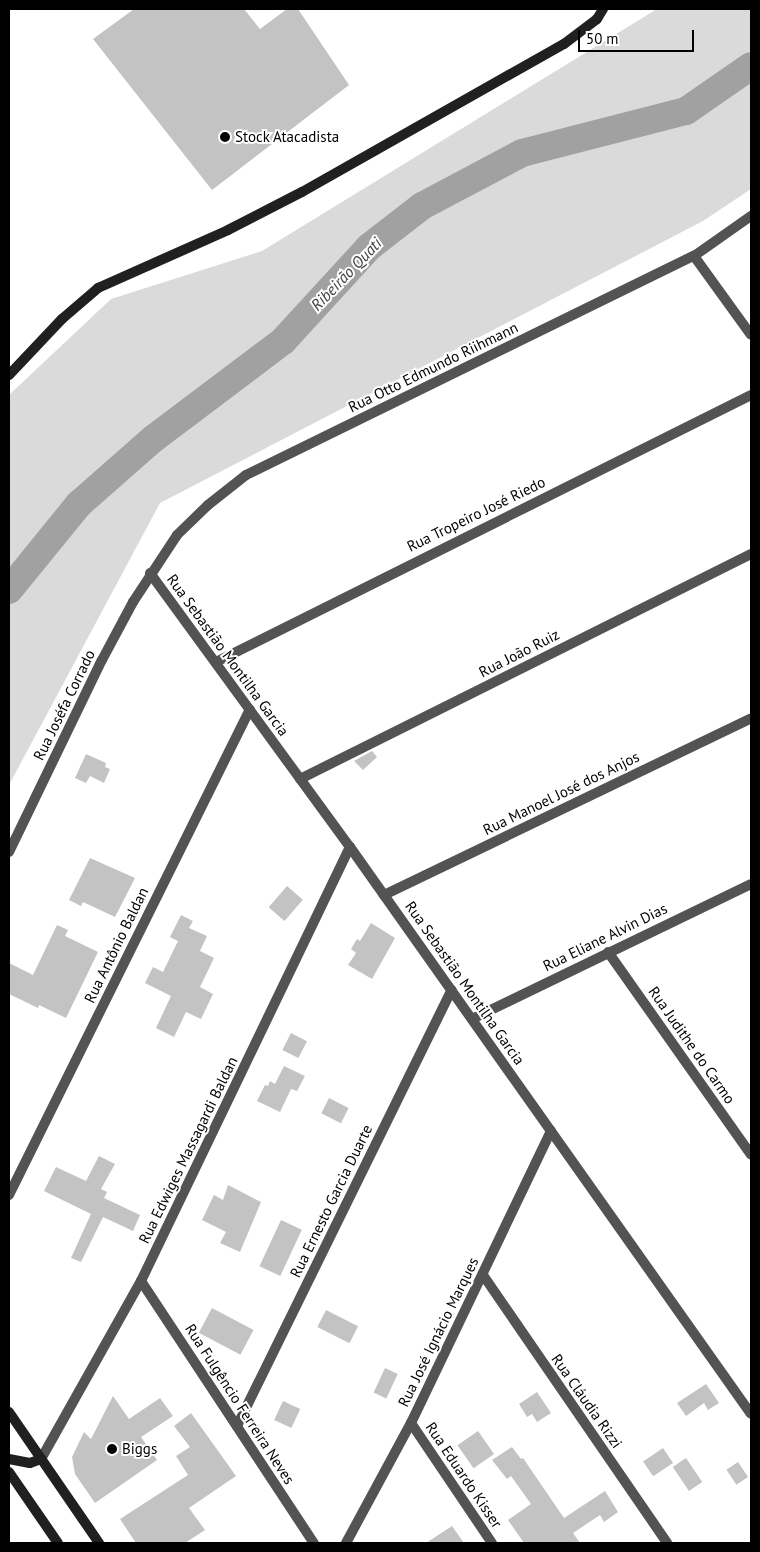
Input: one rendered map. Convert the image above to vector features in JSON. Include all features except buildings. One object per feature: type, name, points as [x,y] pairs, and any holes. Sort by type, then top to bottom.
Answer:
[{"type":"street","points":[[9,374],[62,319],[98,288],[228,230],[302,192],[564,44],[597,19],[603,9]]},
{"type":"street","name":"Rua Otto Edmundo Riihmann","points":[[150,573],[177,535],[208,505],[246,475],[694,256],[751,216]]},
{"type":"street","points":[[694,256],[751,335]]},
{"type":"street","name":"Rua Tropeiro José Riedo","points":[[216,662],[751,395]]},
{"type":"street","name":"Rua João Ruiz","points":[[300,779],[751,554]]},
{"type":"street","name":"Rua Sebastião Montilha Garcia","points":[[150,573],[452,990],[751,1414]]},
{"type":"street","name":"Rua Joséfa Corrado","points":[[9,852],[102,660],[150,573]]},
{"type":"street","name":"Rua Antônio Baldan","points":[[9,1195],[250,709]]},
{"type":"street","name":"Rua Manoel José dos Anjos","points":[[384,895],[751,718]]},
{"type":"street","name":"Rua Edwiges Massagardi Baldan","points":[[41,1459],[141,1281],[350,848]]},
{"type":"street","name":"Rua Eliane Alvin Dias","points":[[472,1019],[751,884]]},
{"type":"street","name":"Rua Judithe do Carmo","points":[[608,952],[751,1155]]},
{"type":"street","name":"Rua Ernesto Garcia Duarte","points":[[237,1426],[452,990]]},
{"type":"street","name":"Rua José Ignácio Marques","points":[[346,1543],[411,1423],[551,1131]]},
{"type":"street","name":"Rua Cláudia Rizzi","points":[[482,1275],[667,1543]]},
{"type":"street","name":"Rua Fulgêncio Ferreira Neves","points":[[141,1281],[314,1543]]},
{"type":"street","points":[[9,1412],[99,1543]]},
{"type":"street","name":"Rua Eduardo Kisser","points":[[411,1423],[492,1543]]},
{"type":"street","points":[[9,1459],[30,1464],[41,1459]]},
{"type":"street","points":[[9,1472],[58,1543]]},
{"type":"shaded area","points":[[657,9],[751,9],[751,189],[703,221],[160,503],[9,785],[9,395],[111,299],[262,251]]},
{"type":"waterway","name":"Ribeirão Quati","points":[[9,590],[79,504],[153,439],[283,341],[369,247],[422,206],[522,153],[686,111],[751,66]]},
{"type":"place","name":"Stock Atacadista","points":[[225,137]]},
{"type":"place","name":"Biggs","points":[[112,1449]]}]
